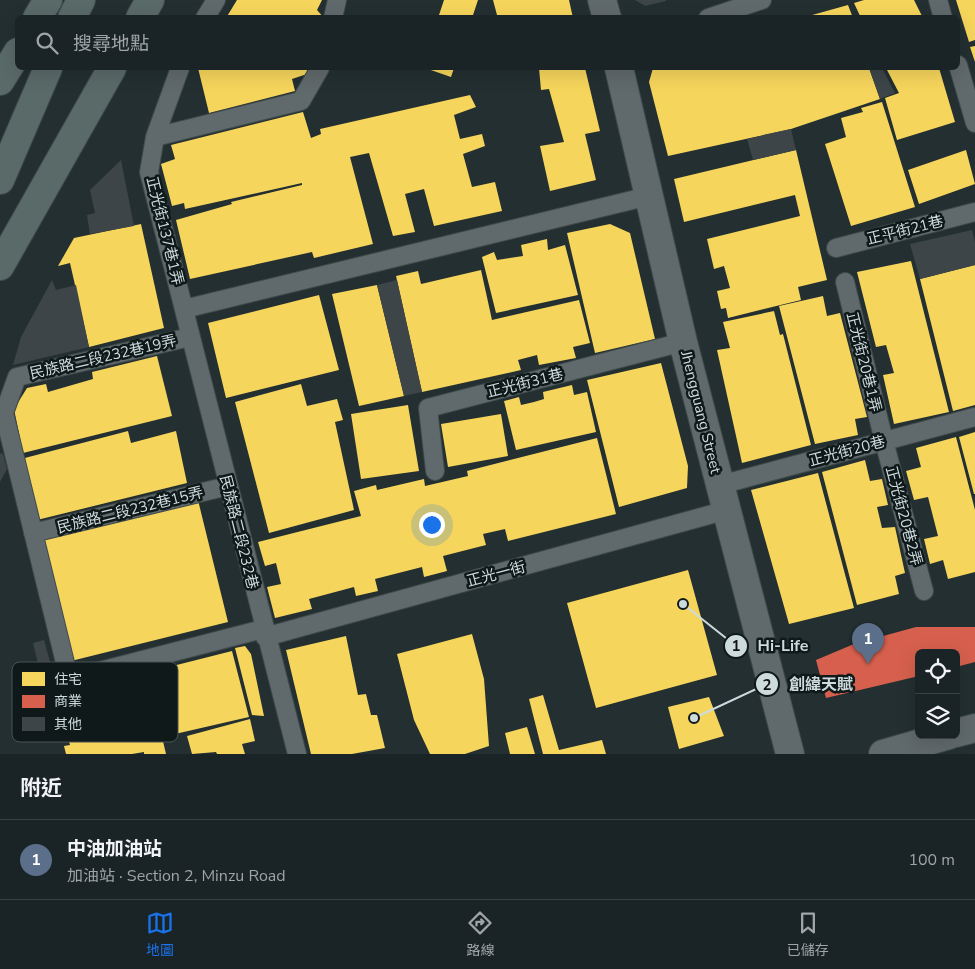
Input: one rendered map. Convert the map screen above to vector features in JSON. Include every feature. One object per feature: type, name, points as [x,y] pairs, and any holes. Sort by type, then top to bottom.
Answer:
[{"type":"highway","points":[[40,15],[48,0]]},
{"type":"highway","points":[[74,15],[81,0]]},
{"type":"highway","points":[[142,15],[150,0]]},
{"type":"highway","points":[[0,81],[15,57]]},
{"type":"highway","points":[[0,180],[47,70]]},
{"type":"highway","points":[[0,266],[111,70]]},
{"type":"street","points":[[602,0],[606,15]]},
{"type":"street","name":"Jhengguang Street","points":[[619,70],[683,342],[790,754]]},
{"type":"street","points":[[960,732],[975,728]]},
{"type":"street","points":[[883,754],[935,739]]},
{"type":"lane","points":[[207,15],[216,0]]},
{"type":"lane","points":[[334,15],[337,0]]},
{"type":"lane","points":[[717,15],[762,0]]},
{"type":"lane","points":[[938,0],[942,15]]},
{"type":"lane","name":"正光街137巷1弄","points":[[179,70],[155,137],[149,172],[184,309]]},
{"type":"lane","points":[[155,137],[301,101],[319,70]]},
{"type":"lane","points":[[959,70],[975,123]]},
{"type":"lane","points":[[184,309],[649,196]]},
{"type":"lane","name":"正平街21巷","points":[[836,248],[975,212]]},
{"type":"lane","name":"正光街20巷1弄","points":[[845,282],[884,441]]},
{"type":"lane","name":"民族路二段232巷","points":[[184,309],[264,633],[297,754]]},
{"type":"lane","name":"民族路二段232巷19弄","points":[[33,533],[4,413],[17,377],[190,337]]},
{"type":"lane","name":"正光街31巷","points":[[435,471],[428,408],[683,342]]},
{"type":"lane","name":"正光街20巷","points":[[720,485],[975,417]]},
{"type":"lane","name":"正光街20巷2弄","points":[[884,441],[924,591]]},
{"type":"lane","name":"民族路二段232巷15弄","points":[[33,533],[228,486]]},
{"type":"lane","name":"正光一街","points":[[141,662],[264,633],[726,510]]},
{"type":"lane","name":"正光一街","points":[[33,533],[65,662]]},
{"type":"building: 住宅","points":[[237,0],[322,0],[317,10],[321,15],[228,15]]},
{"type":"building: 住宅","points":[[444,0],[478,0],[473,15],[439,15]]},
{"type":"building: 住宅","points":[[493,0],[569,0],[572,15],[497,15]]},
{"type":"building: 住宅","points":[[864,0],[914,0],[922,15],[860,15],[854,3]]},
{"type":"building: 住宅","points":[[956,0],[975,0],[975,40],[969,42]]},
{"type":"building: 住宅","points":[[848,5],[852,15],[812,15]]},
{"type":"building: 住宅","points":[[975,46],[975,62],[970,47]]},
{"type":"building: 住宅","points":[[198,70],[307,70],[307,74],[292,79],[295,91],[209,113]]},
{"type":"building: 住宅","points":[[431,70],[453,70],[451,77]]},
{"type":"building: 住宅","points":[[539,70],[585,70],[600,131],[585,134],[596,180],[550,191],[540,146],[564,142],[549,89],[541,90]]},
{"type":"building: 住宅","points":[[652,70],[870,70],[880,99],[791,129],[668,156],[649,82]]},
{"type":"building: 住宅","points":[[887,70],[940,70],[955,122],[897,140],[885,98],[899,93]]},
{"type":"building: 住宅","points":[[470,95],[476,107],[454,115],[460,139],[482,134],[485,146],[463,154],[472,187],[495,182],[502,211],[434,226],[424,189],[405,194],[415,232],[393,236],[369,153],[350,157],[373,244],[314,258],[312,252],[190,279],[176,220],[232,204],[231,202],[302,185],[302,183],[185,209],[184,203],[172,206],[161,164],[175,159],[171,145],[303,112],[311,138],[321,134],[320,129]]},
{"type":"building: 住宅","points":[[882,102],[915,207],[851,226],[825,144],[846,137],[841,118],[863,112],[861,108]]},
{"type":"building: 住宅","points":[[796,150],[827,280],[798,287],[801,300],[728,318],[726,308],[721,309],[717,291],[730,288],[724,266],[714,269],[707,239],[800,216],[795,195],[684,222],[674,179]]},
{"type":"building: 住宅","points":[[966,150],[975,184],[919,204],[908,170]]},
{"type":"building: 住宅","points":[[141,224],[164,328],[89,347],[70,263],[58,266],[74,238]]},
{"type":"building: 住宅","points":[[610,224],[630,233],[655,339],[595,353],[567,233]]},
{"type":"building: 住宅","points":[[547,239],[548,250],[565,245],[578,295],[496,313],[482,257],[494,252],[497,260],[523,256],[521,245]]},
{"type":"building: 住宅","points":[[911,261],[949,412],[894,424],[883,375],[894,373],[886,345],[876,347],[857,272]]},
{"type":"building: 住宅","points":[[975,265],[975,405],[953,411],[920,279]]},
{"type":"building: 住宅","points":[[481,270],[492,320],[579,300],[590,343],[573,347],[576,358],[539,365],[537,355],[518,360],[521,370],[422,392],[396,276],[418,271],[421,284]]},
{"type":"building: 住宅","points":[[377,285],[404,396],[359,406],[332,294]]},
{"type":"building: 住宅","points":[[319,295],[339,370],[226,398],[208,323]]},
{"type":"building: 住宅","points":[[823,296],[827,316],[840,313],[867,417],[855,419],[858,435],[815,444],[779,306]]},
{"type":"building: 住宅","points":[[774,311],[780,335],[783,334],[811,445],[742,463],[717,350],[730,348],[723,322]]},
{"type":"building: 住宅","points":[[157,356],[172,416],[23,453],[14,409],[27,388],[46,384],[48,392],[93,379],[92,372]]},
{"type":"building: 住宅","points":[[661,363],[688,466],[687,488],[619,507],[587,380]]},
{"type":"building: 住宅","points":[[301,384],[307,406],[337,399],[343,420],[335,422],[354,510],[269,533],[235,402]]},
{"type":"building: 住宅","points":[[572,385],[574,395],[587,392],[596,432],[516,450],[504,401],[519,397],[521,405],[534,402],[544,399],[543,392]]},
{"type":"building: 住宅","points":[[408,405],[419,471],[361,479],[351,414]]},
{"type":"building: 住宅","points":[[501,414],[508,456],[448,467],[441,424]]},
{"type":"building: 住宅","points":[[128,431],[131,443],[176,431],[187,483],[37,520],[21,459]]},
{"type":"building: 住宅","points":[[975,432],[975,494],[974,494],[959,437]]},
{"type":"building: 住宅","points":[[956,437],[975,510],[975,572],[948,579],[943,560],[930,564],[924,539],[938,536],[928,497],[914,500],[906,471],[921,467],[916,448]]},
{"type":"building: 住宅","points":[[597,438],[616,514],[508,541],[505,529],[483,534],[486,545],[443,556],[447,571],[424,577],[422,567],[375,579],[378,591],[356,596],[354,587],[309,599],[312,609],[275,618],[267,587],[281,584],[276,563],[265,566],[258,542],[361,516],[354,491],[376,485],[377,490],[424,479],[425,486],[468,476],[467,471]]},
{"type":"building: 住宅","points":[[865,460],[870,481],[882,479],[888,505],[877,507],[882,528],[895,527],[905,573],[895,576],[899,594],[857,605],[822,472]]},
{"type":"building: 住宅","points":[[818,473],[854,608],[789,624],[751,490]]},
{"type":"building: 住宅","points":[[197,496],[228,622],[67,662],[37,536]]},
{"type":"building: 住宅","points":[[688,570],[717,675],[596,708],[567,603]]},
{"type":"building: 住宅","points":[[472,634],[484,679],[489,746],[465,754],[430,754],[414,720],[397,654]]},
{"type":"building: 住宅","points":[[346,636],[358,695],[366,694],[371,715],[377,715],[385,748],[352,754],[311,754],[286,650]]},
{"type":"building: 住宅","points":[[245,646],[251,654],[264,716],[252,715],[235,648]]},
{"type":"building: 住宅","points":[[232,651],[249,717],[178,733],[178,665]]},
{"type":"building: 住宅","points":[[543,695],[559,750],[602,740],[606,754],[543,754],[529,699]]},
{"type":"building: 住宅","points":[[709,697],[724,736],[679,749],[668,707]]},
{"type":"building: 住宅","points":[[250,719],[255,741],[242,744],[245,754],[217,754],[216,752],[192,754],[187,736]]},
{"type":"building: 住宅","points":[[527,727],[535,754],[510,754],[505,733]]},
{"type":"building: 住宅","points":[[69,742],[163,742],[166,754],[144,754],[144,752],[132,754],[66,754],[64,746],[70,745]]},
{"type":"building: 商業","points":[[916,627],[975,627],[975,662],[960,666],[960,649],[915,649],[915,677],[826,698],[816,660],[854,644]]},
{"type":"building: 其他","points":[[635,0],[666,0],[666,1],[645,6]]},
{"type":"building: 其他","points":[[870,70],[883,70],[895,93],[880,99]]},
{"type":"building: 其他","points":[[791,129],[796,150],[753,160],[747,139]]},
{"type":"building: 其他","points":[[121,160],[134,226],[90,234],[87,215],[95,213],[90,190]]},
{"type":"building: 其他","points":[[972,230],[975,242],[975,265],[920,279],[910,244]]},
{"type":"building: 其他","points":[[52,280],[56,290],[76,285],[89,347],[13,365],[21,337]]},
{"type":"building: 其他","points":[[397,280],[422,392],[404,396],[377,285]]},
{"type":"building: 其他","points":[[0,453],[3,454],[7,469],[0,482]]},
{"type":"building: 其他","points":[[44,640],[50,662],[38,662],[33,643]]},
{"type":"place","name":"Hi-Life","points":[[683,604]]},
{"type":"place","name":"中油加油站","points":[[868,664]]},
{"type":"place","name":"創緯天賦","points":[[694,718]]}]
